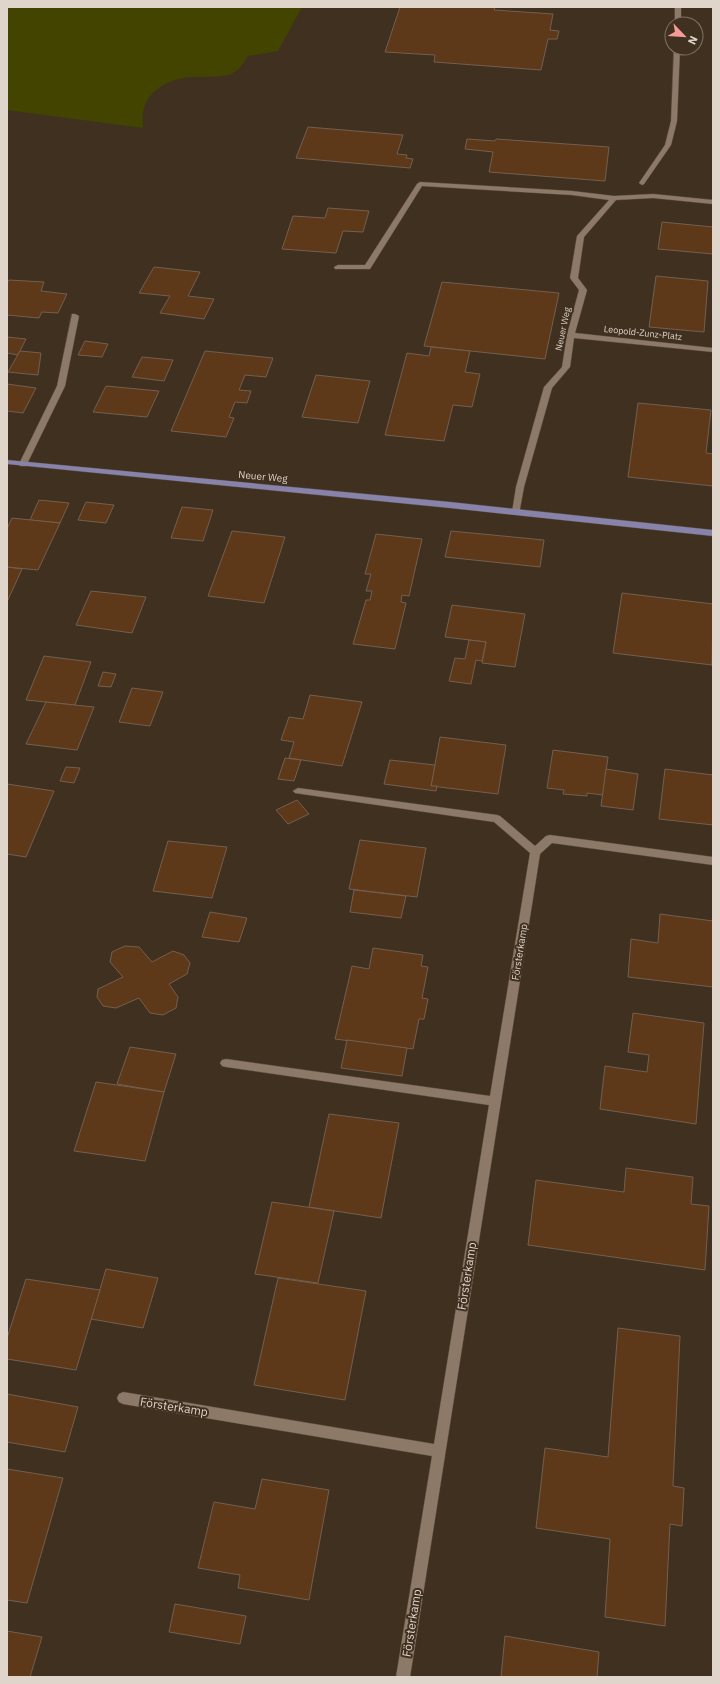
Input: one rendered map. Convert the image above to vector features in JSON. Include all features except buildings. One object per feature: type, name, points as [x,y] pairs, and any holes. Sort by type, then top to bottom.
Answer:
[{"type":"main road","name":"Neuer Weg","points":[[7,462],[713,533]]},
{"type":"street","points":[[642,183],[668,145],[674,120],[677,56]]},
{"type":"street","points":[[338,267],[367,267],[420,184],[572,193],[614,198],[653,196],[713,202]]},
{"type":"street","name":"Neuer Weg","points":[[516,512],[520,487],[548,387],[566,367],[571,335],[583,290],[574,278],[581,236],[614,198]]},
{"type":"street","points":[[23,464],[61,386],[75,316]]},
{"type":"street","name":"Leopold-Zunz-Platz","points":[[571,335],[713,350]]},
{"type":"street","points":[[298,791],[497,819],[535,852],[550,839],[713,860]]},
{"type":"street","name":"Försterkamp","points":[[403,1677],[535,852]]},
{"type":"street","points":[[226,1063],[496,1101]]},
{"type":"street","name":"Försterkamp","points":[[123,1398],[439,1451]]},
{"type":"shaded area","points":[[7,7],[302,7],[278,51],[248,56],[239,69],[231,74],[183,78],[168,83],[154,92],[145,105],[143,128],[7,110]]}]
